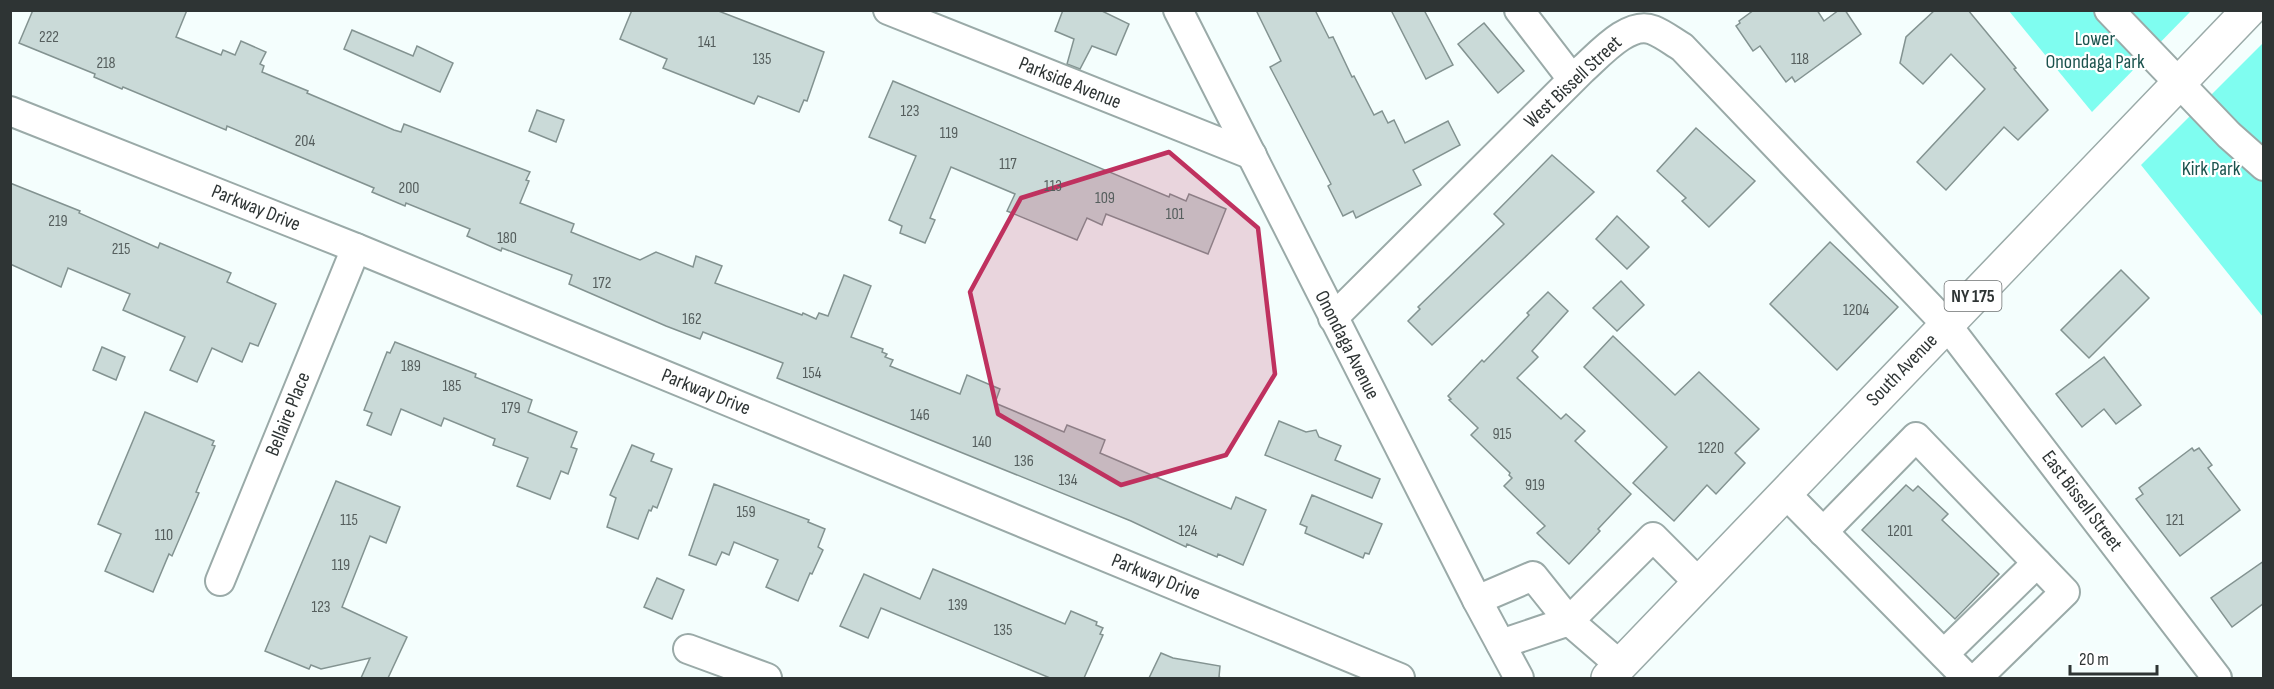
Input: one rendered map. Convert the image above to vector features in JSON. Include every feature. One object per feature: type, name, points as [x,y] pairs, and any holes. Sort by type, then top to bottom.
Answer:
[{"type":"main road","name":"South Avenue","points":[[1614,672],[2249,10]]},
{"type":"street","name":"Parkside Avenue","points":[[888,10],[1252,155]]},
{"type":"street","name":"Onondaga Avenue","points":[[1178,10],[1477,600],[1502,644],[1515,677]]},
{"type":"street","points":[[1520,10],[1572,80]]},
{"type":"street","points":[[2109,10],[2229,135],[2264,165]]},
{"type":"street","name":"West Bissell Street","points":[[1333,318],[1572,80],[1627,32],[1638,28],[1651,29],[1682,47],[1946,324]]},
{"type":"street","name":"Parkway Drive","points":[[10,111],[356,248],[1343,667],[1400,678]]},
{"type":"street","name":"Bellaire Place","points":[[220,581],[356,248]]},
{"type":"street","name":"East Bissell Street","points":[[1946,324],[2217,678]]},
{"type":"street","points":[[1822,532],[1916,437],[2065,592],[1977,678]]},
{"type":"street","points":[[1785,493],[1967,678]]},
{"type":"street","points":[[1502,644],[1569,621],[1653,537],[1699,583]]},
{"type":"street","points":[[1944,654],[2037,563]]},
{"type":"street","points":[[1477,600],[1533,576],[1614,672]]},
{"type":"street","points":[[688,649],[767,678]]},
{"type":"highlighted area","points":[[1169,152],[1258,228],[1275,374],[1226,455],[1121,485],[998,414],[970,292],[1021,198]]},
{"type":"green space","name":"Lower Onondaga Park","points":[[2009,11],[2191,11],[2092,112]]},
{"type":"green space","name":"Kirk Park","points":[[2263,43],[2263,317],[2141,165]]},
{"type":"building","points":[[33,10],[187,10],[176,37],[221,55],[223,50],[235,55],[241,41],[266,52],[260,64],[264,66],[262,72],[308,91],[307,93],[394,130],[401,132],[404,124],[530,172],[526,180],[529,181],[520,203],[574,224],[571,232],[640,260],[656,252],[693,267],[696,256],[722,266],[715,283],[802,315],[803,313],[816,319],[819,313],[828,316],[844,275],[871,286],[851,337],[883,349],[882,352],[887,354],[885,357],[893,360],[890,366],[960,394],[967,375],[1000,389],[995,403],[1064,432],[1067,425],[1105,440],[1100,453],[1231,509],[1236,497],[1266,510],[1243,565],[1187,544],[1186,547],[1131,521],[777,378],[783,363],[703,332],[700,339],[666,326],[569,284],[572,275],[502,248],[501,251],[467,236],[470,229],[406,203],[405,206],[372,192],[374,188],[227,126],[226,130],[123,87],[122,89],[94,77],[95,74],[19,43]]},
{"type":"building","points":[[632,10],[716,10],[824,52],[807,101],[804,100],[799,112],[758,96],[754,104],[663,68],[667,59],[620,39]]},
{"type":"building","points":[[1063,10],[1100,10],[1129,24],[1116,55],[1092,46],[1080,69],[1067,64],[1074,39],[1055,31]]},
{"type":"building","points":[[1256,10],[1315,10],[1329,38],[1333,37],[1374,115],[1382,111],[1388,123],[1394,120],[1405,143],[1448,121],[1460,145],[1413,170],[1421,185],[1356,218],[1353,211],[1343,216],[1328,186],[1331,184],[1270,67],[1281,61]]},
{"type":"building","points":[[1391,10],[1424,10],[1453,65],[1426,79]]},
{"type":"building","points":[[1754,10],[1817,10],[1824,21],[1839,10],[1845,10],[1861,34],[1795,82],[1792,77],[1786,82],[1760,46],[1753,51],[1736,26]]},
{"type":"building","points":[[1935,10],[1968,10],[2048,110],[2018,140],[2004,127],[1946,190],[1917,162],[1985,89],[1951,54],[1923,84],[1900,63],[1906,37]]},
{"type":"building","points":[[1484,23],[1524,71],[1498,93],[1458,44]]},
{"type":"building","points":[[352,30],[413,56],[417,46],[453,63],[440,92],[344,49]]},
{"type":"building","points":[[893,81],[1169,197],[1170,194],[1186,201],[1189,194],[1226,209],[1208,254],[1106,214],[1102,225],[1087,218],[1077,240],[1007,211],[1015,194],[951,167],[930,218],[935,220],[925,243],[900,233],[902,226],[889,220],[916,156],[869,137]]},
{"type":"building","points":[[537,110],[564,120],[556,142],[529,131]]},
{"type":"building","points":[[1696,128],[1755,181],[1709,227],[1682,201],[1686,198],[1657,171]]},
{"type":"building","points":[[1552,155],[1594,192],[1432,345],[1408,321],[1420,309],[1418,307],[1504,224],[1494,214]]},
{"type":"building","points":[[10,183],[80,211],[79,213],[158,248],[160,243],[231,273],[227,282],[276,304],[258,346],[250,343],[242,362],[212,348],[197,382],[170,370],[185,337],[123,310],[130,294],[68,268],[61,287],[10,264]]},
{"type":"building","points":[[1617,216],[1649,247],[1627,269],[1596,239]]},
{"type":"building","points":[[1830,242],[1898,307],[1837,370],[1770,304]]},
{"type":"building","points":[[2121,270],[2149,298],[2089,358],[2061,330]]},
{"type":"building","points":[[1621,281],[1644,305],[1617,331],[1593,308]]},
{"type":"building","points":[[1548,292],[1568,311],[1532,351],[1538,357],[1517,378],[1561,419],[1566,414],[1585,431],[1575,441],[1631,494],[1569,564],[1537,533],[1545,526],[1504,486],[1512,478],[1510,473],[1471,435],[1478,428],[1449,400],[1451,399],[1448,396],[1482,360],[1484,362]]},
{"type":"building","points":[[1613,336],[1675,395],[1699,372],[1759,429],[1735,453],[1745,463],[1716,494],[1707,485],[1674,521],[1633,483],[1667,447],[1584,367]]},
{"type":"building","points":[[395,342],[476,374],[475,377],[532,400],[528,412],[577,432],[571,447],[577,449],[568,474],[561,471],[550,499],[517,486],[528,458],[493,445],[495,439],[444,418],[441,426],[401,409],[391,435],[367,425],[372,413],[364,410],[387,352],[390,353]]},
{"type":"building","points":[[102,347],[125,357],[116,380],[93,370]]},
{"type":"building","points":[[2104,357],[2141,405],[2116,424],[2104,409],[2082,427],[2056,394]]},
{"type":"building","points":[[145,412],[214,441],[212,445],[215,446],[196,492],[199,493],[172,556],[169,554],[153,592],[105,571],[121,534],[98,524]]},
{"type":"building","points":[[1279,421],[1306,432],[1316,430],[1319,437],[1341,446],[1335,460],[1380,479],[1372,498],[1265,455]]},
{"type":"building","points":[[632,445],[654,454],[651,461],[672,469],[657,508],[653,506],[651,511],[649,510],[638,539],[607,527],[616,498],[610,495]]},
{"type":"building","points":[[2192,448],[2194,451],[2199,448],[2212,465],[2208,468],[2240,510],[2180,556],[2136,499],[2143,494],[2139,488]]},
{"type":"building","points":[[336,481],[400,507],[386,543],[370,536],[342,607],[407,637],[388,678],[361,678],[370,658],[321,669],[311,665],[309,669],[265,651]]},
{"type":"building","points":[[714,484],[809,520],[808,522],[825,529],[818,547],[823,550],[798,601],[766,587],[778,560],[734,542],[729,555],[722,552],[716,565],[689,555]]},
{"type":"building","points":[[1906,485],[1913,491],[1918,486],[1948,514],[1942,520],[1999,574],[1955,619],[1862,530]]},
{"type":"building","points":[[1312,495],[1382,524],[1369,554],[1365,553],[1363,558],[1305,533],[1307,527],[1300,524]]},
{"type":"building","points":[[2264,561],[2264,603],[2232,627],[2211,598]]},
{"type":"building","points":[[933,569],[1065,624],[1071,611],[1097,622],[1096,625],[1103,628],[1100,634],[1103,635],[1084,678],[1050,678],[881,608],[868,638],[840,626],[864,574],[920,599]]},
{"type":"building","points":[[657,578],[684,590],[672,619],[644,607]]},
{"type":"building","points":[[1161,653],[1173,658],[1220,666],[1219,677],[1221,678],[1149,678]]}]
